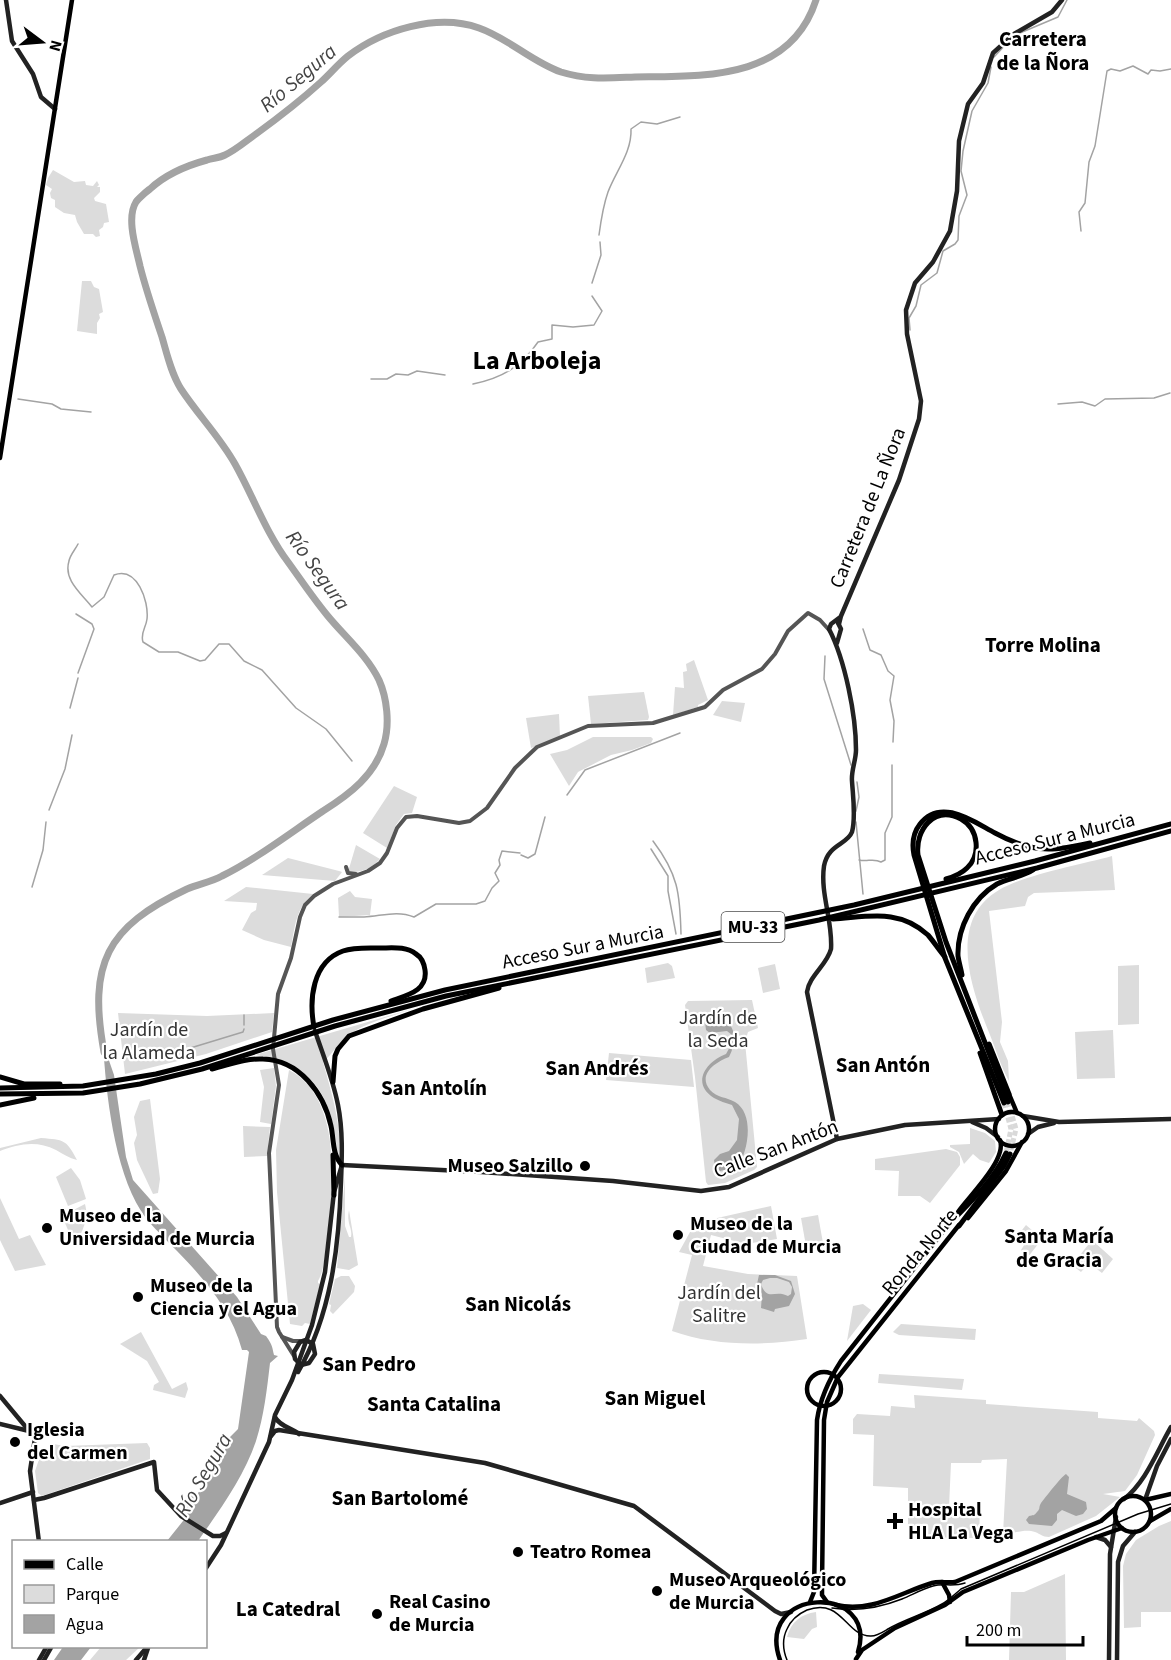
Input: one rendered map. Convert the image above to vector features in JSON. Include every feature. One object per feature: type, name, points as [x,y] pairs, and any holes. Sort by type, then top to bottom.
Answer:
[{"type":"highway","points":[[932,908],[963,982],[1006,1103],[977,1040],[945,958],[913,850],[916,832],[926,818],[942,812],[961,815],[1015,843],[1042,849],[1059,849],[1147,831]]},
{"type":"highway","points":[[921,873],[917,843],[922,828],[937,817],[950,816],[962,820],[969,825],[975,838],[974,858],[962,872],[945,879],[940,884]]},
{"type":"highway","name":"Acceso Sur a Murcia","points":[[0,1094],[83,1089],[139,1081],[445,990],[854,905],[1171,824]]},
{"type":"highway","name":"Acceso Sur a Murcia","points":[[356,1017],[446,996],[819,920],[1036,868],[1171,831]]},
{"type":"highway","points":[[963,982],[958,949],[970,911],[992,887],[1036,868]]},
{"type":"highway","points":[[819,920],[872,915],[898,918],[926,933],[945,958]]},
{"type":"highway","points":[[314,1028],[312,998],[314,983],[322,968],[331,958],[344,951],[376,948],[405,949],[418,955],[425,972],[423,983],[418,989],[356,1017]]},
{"type":"highway","points":[[333,1082],[334,1059],[338,1049],[349,1036],[423,1008],[518,982]]},
{"type":"highway","points":[[976,1018],[996,1059],[1009,1094]]},
{"type":"highway","points":[[977,1040],[1000,1117]]},
{"type":"highway","points":[[139,1081],[255,1059],[278,1061],[302,1075],[319,1096],[332,1129],[336,1154],[342,1166]]},
{"type":"highway","points":[[327,1065],[334,1059]]},
{"type":"highway","points":[[0,1077],[24,1084],[83,1089]]},
{"type":"highway","name":"Acceso Sur a Murcia","points":[[0,1088],[83,1089]]},
{"type":"highway","points":[[0,1105],[83,1089]]},
{"type":"highway","points":[[332,1129],[334,1196]]},
{"type":"highway","points":[[952,1221],[969,1204],[1008,1153],[1004,1166],[959,1226]]},
{"type":"main road","points":[[6,0],[12,41],[33,74],[41,97],[55,109]]},
{"type":"main road","points":[[0,458],[72,0]]},
{"type":"main road","name":"Carretera de La Ñora","points":[[837,623],[899,480],[919,419],[921,401],[907,334],[906,310],[915,283],[933,262],[948,235],[957,191],[960,141],[968,104],[983,83],[993,54],[1017,32],[1052,12],[1062,0]]},
{"type":"main road","points":[[45,101],[51,101],[57,96]]},
{"type":"main road","points":[[837,645],[841,629],[837,623],[830,626],[850,698],[855,739],[856,754],[852,780],[853,825],[849,837],[834,847],[826,858],[823,875],[831,934],[830,954],[807,988],[811,1022],[837,1139]]},
{"type":"main road","points":[[831,632],[835,634],[840,632]]},
{"type":"main road","points":[[300,1364],[308,1363],[313,1359],[315,1351],[312,1343],[325,1307],[339,1224],[342,1166],[340,1118],[333,1082],[314,1028]]},
{"type":"main road","points":[[1009,1094],[1017,1113]]},
{"type":"main road","points":[[999,1138],[996,1126],[1000,1117],[1009,1112],[1059,1122],[1171,1119]]},
{"type":"main road","points":[[1023,1116],[1028,1123],[1028,1134]]},
{"type":"main road","name":"Calle San Antón","points":[[342,1166],[596,1180],[701,1191],[729,1187],[837,1139],[905,1125],[1000,1117]]},
{"type":"main road","points":[[970,1121],[986,1128],[1009,1145],[1022,1142],[1038,1127],[1059,1122]]},
{"type":"main road","name":"Ronda Norte","points":[[835,1376],[841,1361],[999,1158],[1002,1147],[999,1138]]},
{"type":"main road","name":"Ronda Norte","points":[[835,1376],[1006,1171],[1022,1142]]},
{"type":"main road","points":[[207,1567],[219,1550],[228,1531],[271,1436],[275,1415],[300,1364],[304,1340],[318,1307],[325,1272],[334,1196],[342,1166]]},
{"type":"main road","points":[[304,1340],[312,1343]]},
{"type":"main road","points":[[300,1364],[294,1356],[294,1349],[304,1340]]},
{"type":"main road","points":[[820,1372],[835,1376],[840,1386],[835,1402],[823,1406],[810,1399],[807,1391],[812,1376],[820,1372]]},
{"type":"main road","points":[[810,1602],[814,1592],[817,1420],[835,1376]]},
{"type":"main road","points":[[0,1396],[32,1433],[35,1440],[30,1467],[39,1540]]},
{"type":"main road","points":[[823,1406],[822,1594],[826,1602]]},
{"type":"main road","points":[[275,1415],[278,1422],[299,1434]]},
{"type":"main road","points":[[10,1426],[16,1424],[18,1418]]},
{"type":"main road","points":[[0,1424],[32,1433]]},
{"type":"main road","points":[[780,1660],[778,1633],[791,1612],[800,1606],[810,1602],[826,1602],[851,1607],[888,1601],[930,1584],[955,1582],[1101,1521],[1142,1480],[1171,1427]]},
{"type":"main road","points":[[271,1436],[278,1430],[483,1462],[634,1506],[775,1611],[781,1614],[791,1612]]},
{"type":"main road","points":[[1145,1500],[1157,1466],[1171,1439]]},
{"type":"main road","points":[[33,1500],[154,1462],[157,1490],[182,1518],[218,1537],[228,1531]]},
{"type":"main road","points":[[0,1503],[33,1492]]},
{"type":"main road","points":[[1124,1499],[1134,1496],[1145,1500],[1171,1494]]},
{"type":"main road","points":[[1145,1500],[1151,1510],[1150,1521]]},
{"type":"main road","points":[[1109,1660],[1111,1546],[1116,1508]]},
{"type":"main road","points":[[1117,1660],[1118,1562],[1126,1541],[1135,1532],[1144,1529],[1150,1521],[1171,1509]]},
{"type":"main road","points":[[1116,1517],[1122,1528]]},
{"type":"main road","points":[[855,1659],[862,1650],[896,1628],[950,1602],[963,1592],[1112,1531],[1122,1528],[1135,1532]]},
{"type":"main road","points":[[1095,1537],[1105,1540],[1111,1546]]},
{"type":"main road","points":[[942,1582],[950,1602]]},
{"type":"main road","points":[[836,1605],[849,1614],[858,1628],[860,1644],[855,1659]]},
{"type":"main road","points":[[136,1660],[147,1648]]},
{"type":"street","points":[[294,1356],[281,1336],[276,1316],[269,1153],[279,1085],[273,1057],[277,1002],[291,961],[303,908],[312,898],[342,880],[371,869],[382,861],[397,828],[406,817],[420,816],[462,823],[476,818],[488,806],[518,765],[537,747],[588,726],[653,723],[705,707],[723,690],[762,669],[772,659],[788,631],[807,614],[812,614],[831,632]]},
{"type":"street","points":[[819,620],[837,623]]},
{"type":"street","points":[[346,867],[348,873],[360,874]]},
{"type":"street","points":[[281,1336],[293,1341],[304,1340]]},
{"type":"green space","points":[[53,170],[74,182],[85,181],[86,185],[93,186],[97,181],[100,192],[94,198],[95,201],[106,204],[109,222],[104,223],[99,230],[100,236],[84,234],[75,215],[64,213],[55,207],[55,200],[51,198],[50,193],[52,189],[46,185]]},
{"type":"green space","points":[[82,281],[91,281],[94,287],[99,289],[103,312],[99,314],[97,334],[77,331]]},
{"type":"green space","points":[[694,660],[708,700],[698,707],[673,715],[675,687],[684,688],[683,672],[687,671],[686,664]]},
{"type":"green space","points":[[644,692],[648,720],[591,724],[588,696]]},
{"type":"green space","points":[[722,701],[745,703],[741,722],[713,715]]},
{"type":"green space","points":[[559,714],[560,737],[531,748],[526,718]]},
{"type":"green space","points":[[593,737],[651,737],[653,739],[651,743],[611,755],[578,772],[569,786],[550,754],[567,750]]},
{"type":"green space","points":[[394,786],[417,797],[412,813],[404,814],[396,825],[387,848],[363,833]]},
{"type":"green space","points":[[356,845],[380,859],[366,870],[348,872]]},
{"type":"green space","points":[[1112,856],[1115,890],[1034,893],[1028,897],[1025,906],[989,911],[1002,1022],[1000,1042],[1008,1061],[1009,1081],[983,1017],[971,978],[968,938],[973,920],[983,903],[1011,884]]},
{"type":"green space","points":[[288,858],[342,872],[335,881],[262,875]]},
{"type":"green space","points":[[246,887],[313,894],[300,911],[291,947],[264,940],[242,930],[251,913],[256,910],[257,903],[224,901]]},
{"type":"green space","points":[[350,891],[355,897],[372,899],[370,915],[339,917],[338,898]]},
{"type":"green space","points":[[668,963],[672,966],[675,978],[647,983],[645,968]]},
{"type":"green space","points":[[775,964],[780,989],[763,993],[758,968]]},
{"type":"green space","points":[[1139,965],[1139,1024],[1118,1025],[1118,966]]},
{"type":"green space","name":"Jardín de la Seda","points":[[752,1000],[758,1028],[748,1032],[745,1042],[757,1167],[725,1183],[708,1185],[685,1005],[688,1001]]},
{"type":"green space","points":[[412,1009],[353,1032],[344,1038],[323,1062],[338,1123],[338,1156],[331,1117],[318,1087],[293,1067],[255,1055]]},
{"type":"green space","name":"Jardín de la Alameda","points":[[118,1013],[207,1016],[274,1013],[272,1032],[206,1054],[125,1074]]},
{"type":"green space","points":[[1113,1030],[1115,1078],[1077,1079],[1075,1032]]},
{"type":"green space","points":[[609,1053],[691,1060],[694,1087],[606,1080]]},
{"type":"green space","points":[[274,1068],[276,1086],[271,1124],[260,1122],[264,1087],[260,1070]]},
{"type":"green space","points":[[289,1070],[306,1083],[318,1100],[326,1121],[332,1169],[330,1216],[323,1265],[318,1281],[320,1284],[310,1324],[305,1323],[302,1326],[290,1324],[277,1192],[276,1150]]},
{"type":"green space","points":[[150,1099],[160,1179],[158,1193],[153,1194],[137,1160],[134,1143],[137,1135],[134,1117],[140,1101]]},
{"type":"green space","points":[[243,1126],[270,1127],[267,1156],[244,1157]]},
{"type":"green space","points":[[970,1128],[985,1133],[995,1141],[996,1152],[989,1163],[973,1154],[964,1164],[959,1152],[950,1147],[950,1145],[970,1144]]},
{"type":"green space","points":[[41,1138],[64,1142],[77,1160],[49,1147],[35,1144],[14,1146],[0,1151],[0,1148]]},
{"type":"green space","points":[[946,1149],[957,1152],[960,1165],[930,1203],[920,1196],[898,1196],[899,1171],[875,1170],[875,1159]]},
{"type":"green space","points":[[71,1168],[80,1180],[86,1199],[68,1206],[56,1177]]},
{"type":"green space","points":[[345,1177],[345,1226],[351,1237],[349,1210],[358,1265],[349,1270],[337,1268]]},
{"type":"green space","points":[[0,1198],[19,1239],[30,1235],[46,1265],[15,1271],[0,1240]]},
{"type":"green space","points":[[85,1204],[84,1225],[74,1244],[62,1216]]},
{"type":"green space","name":"Jardín del Salitre","points":[[771,1206],[777,1239],[746,1244],[711,1235],[703,1266],[748,1274],[797,1276],[807,1339],[756,1344],[722,1342],[672,1331],[692,1255],[679,1252],[695,1223]]},
{"type":"green space","points":[[818,1215],[823,1243],[806,1246],[801,1218]]},
{"type":"green space","points":[[1026,1225],[1042,1239],[1028,1257],[1021,1250],[1026,1242],[1018,1235]]},
{"type":"green space","points":[[1092,1240],[1113,1259],[1102,1273],[1089,1263],[1081,1272],[1072,1265]]},
{"type":"green space","points":[[349,1276],[355,1286],[354,1292],[333,1314],[329,1304],[335,1279]]},
{"type":"green space","points":[[863,1304],[871,1310],[847,1341],[853,1306]]},
{"type":"green space","points":[[901,1324],[976,1329],[975,1340],[899,1335],[893,1332]]},
{"type":"green space","points":[[141,1332],[172,1389],[186,1382],[188,1389],[185,1398],[153,1390],[154,1385],[159,1382],[147,1361],[120,1344]]},
{"type":"green space","points":[[879,1374],[964,1379],[962,1390],[878,1383]]},
{"type":"green space","points":[[914,1395],[986,1400],[986,1404],[1098,1412],[1098,1418],[1137,1421],[1139,1418],[1154,1431],[1155,1435],[1137,1475],[1125,1491],[1103,1494],[1120,1497],[1096,1516],[1049,1537],[1027,1531],[1003,1534],[1007,1459],[982,1460],[981,1463],[951,1463],[949,1507],[980,1508],[979,1536],[973,1538],[908,1537],[908,1488],[873,1486],[874,1435],[853,1434],[853,1419],[857,1414],[890,1416],[891,1406],[915,1408]]},
{"type":"green space","points":[[147,1443],[150,1448],[150,1459],[42,1496],[38,1493],[35,1471],[43,1448],[52,1448],[53,1444],[65,1446]]},
{"type":"green space","points":[[1171,1521],[1171,1612],[1141,1612],[1141,1627],[1124,1628],[1123,1566],[1126,1554],[1136,1540]]},
{"type":"green space","points":[[1065,1574],[1066,1660],[1009,1660],[1011,1592],[1024,1592]]},
{"type":"green space","points":[[816,1612],[817,1627],[812,1629],[804,1639],[787,1637],[797,1620]]},
{"type":"green space","points":[[100,1648],[139,1648],[126,1660],[90,1660]]},
{"type":"water","points":[[721,1014],[732,1029],[734,1045],[729,1057],[710,1069],[706,1079],[707,1084],[713,1093],[732,1100],[741,1108],[745,1115],[748,1133],[745,1152],[738,1167],[720,1171],[715,1167],[714,1160],[720,1154],[729,1151],[737,1140],[739,1119],[732,1105],[714,1098],[703,1086],[702,1079],[708,1067],[726,1054],[732,1043],[732,1035],[727,1031],[710,1033],[706,1030],[705,1022],[711,1015]]},
{"type":"water","points":[[103,1043],[114,1075],[126,1157],[133,1180],[237,1297],[261,1334],[268,1339],[274,1355],[278,1356],[270,1363],[261,1422],[245,1468],[199,1540],[168,1540],[187,1516],[187,1497],[191,1490],[195,1498],[226,1448],[226,1441],[238,1429],[249,1352],[242,1350],[230,1320],[214,1293],[141,1211],[124,1174],[113,1130],[106,1085]]},
{"type":"water","points":[[759,1275],[775,1275],[791,1281],[795,1294],[789,1306],[775,1309],[774,1312],[761,1308],[762,1294],[757,1284]],"holes":[[[777,1278],[789,1282],[792,1287],[791,1294],[788,1296],[769,1294],[763,1289],[761,1284],[763,1280]]]},
{"type":"water","points":[[1066,1474],[1069,1477],[1067,1494],[1086,1502],[1087,1509],[1083,1514],[1076,1516],[1062,1510],[1057,1514],[1057,1520],[1052,1526],[1029,1524],[1026,1520],[1039,1510],[1041,1503]]},
{"type":"water","points":[[62,1648],[90,1648],[81,1660],[54,1660]]},
{"type":"waterway","name":"Río Segura","points":[[104,1052],[99,995],[102,972],[109,952],[121,934],[138,918],[160,903],[235,869],[343,798],[360,783],[374,765],[384,744],[387,728],[384,695],[374,671],[322,609],[280,551],[229,454],[178,383],[147,293],[136,251],[132,225],[136,202],[156,184],[176,171],[223,156],[237,148],[297,103],[344,59],[362,47],[393,32],[428,23],[463,24],[490,32],[550,68],[580,76],[607,78],[715,74],[765,60],[786,46],[804,27],[816,0]]},
{"type":"waterway","points":[[1020,33],[1058,17],[1067,0]]},
{"type":"waterway","points":[[994,57],[1009,41]]},
{"type":"waterway","points":[[1081,231],[1079,212],[1085,203],[1089,162],[1095,146],[1107,71],[1111,69],[1120,71],[1133,66],[1148,74],[1151,70],[1171,69]]},
{"type":"waterway","points":[[910,330],[909,318],[916,306],[921,285],[937,273],[943,251],[958,240],[959,216],[967,195],[961,171],[963,151],[972,111],[988,83],[991,67]]},
{"type":"waterway","points":[[599,235],[606,197],[629,146],[631,129],[641,122],[657,124],[680,117]]},
{"type":"waterway","points":[[592,283],[601,255],[600,242]]},
{"type":"waterway","points":[[473,384],[502,375],[518,365],[538,342],[552,339],[552,325],[573,327],[594,325],[602,311],[592,296]]},
{"type":"waterway","points":[[371,379],[387,379],[396,374],[408,375],[417,371],[445,375]]},
{"type":"waterway","points":[[1058,404],[1082,402],[1095,406],[1105,399],[1154,398],[1170,393]]},
{"type":"waterway","points":[[18,399],[52,404],[61,409],[91,412]]},
{"type":"waterway","points":[[78,544],[70,559],[69,574],[74,586],[92,607],[104,597],[114,575],[129,576],[140,587],[146,603],[147,619],[143,642],[159,652],[178,652],[200,661],[205,660],[219,644],[229,644],[244,661],[262,670],[296,708],[326,729],[352,761]]},
{"type":"waterway","points":[[76,614],[92,624],[94,629],[78,673]]},
{"type":"waterway","points":[[863,629],[870,650],[881,655],[888,671],[894,676],[890,700],[894,721],[893,742]]},
{"type":"waterway","points":[[825,656],[824,679],[851,765]]},
{"type":"waterway","points":[[70,708],[78,678]]},
{"type":"waterway","points":[[567,795],[585,770],[680,733]]},
{"type":"waterway","points":[[49,810],[65,769],[72,735]]},
{"type":"waterway","points":[[859,860],[881,862],[885,860],[885,833],[892,817],[892,765]]},
{"type":"waterway","points":[[856,811],[859,797],[857,782]]},
{"type":"waterway","points":[[521,855],[528,858],[535,854],[545,817]]},
{"type":"waterway","points":[[32,887],[43,850],[46,822]]},
{"type":"waterway","points":[[856,822],[863,894]]},
{"type":"waterway","points":[[653,841],[673,874],[680,907],[681,934]]},
{"type":"waterway","points":[[651,849],[668,876],[668,891],[676,934]]},
{"type":"waterway","points":[[339,917],[395,914],[414,917],[436,904],[476,904],[485,901],[499,881],[495,873],[500,865],[502,851],[520,853]]},
{"type":"waterway","points":[[244,1015],[244,1025]]},
{"type":"waterway","points":[[151,1060],[243,1032],[244,1029]]},
{"type":"tunnel","points":[[1008,1102],[1016,1129],[1010,1154]]},
{"type":"tunnel","points":[[1004,1103],[1011,1129],[1006,1153]]},
{"type":"tram line","points":[[787,1660],[784,1645],[785,1633],[793,1620],[807,1610],[819,1607],[828,1609],[863,1635],[880,1634],[901,1622],[935,1608],[961,1589],[1138,1514],[1171,1504]]},
{"type":"tram line","points":[[832,1608],[850,1610],[876,1607],[933,1586],[965,1583]]},
{"type":"place","name":"Museo Salzillo","points":[[585,1166]]},
{"type":"place","name":"Museo de la Universidad de Murcia","points":[[47,1228]]},
{"type":"place","name":"Museo de la Ciudad de Murcia","points":[[678,1235]]},
{"type":"place","name":"Museo de la Ciencia y el Agua","points":[[138,1297]]},
{"type":"place","name":"Iglesia del Carmen","points":[[15,1442]]},
{"type":"place","name":"Hospital HLA La Vega","points":[[895,1521]]},
{"type":"place","name":"Teatro Romea","points":[[518,1552]]},
{"type":"place","name":"Museo Arqueológico de Murcia","points":[[657,1591]]},
{"type":"place","name":"Real Casino de Murcia","points":[[377,1614]]},
{"type":"district","name":"Carretera de la Ñora","points":[[1043,51]]},
{"type":"district","name":"La Arboleja","points":[[537,360]]},
{"type":"district","name":"Torre Molina","points":[[1043,645]]},
{"type":"district","name":"San Antón","points":[[883,1065]]},
{"type":"district","name":"San Andrés","points":[[597,1068]]},
{"type":"district","name":"San Antolín","points":[[434,1088]]},
{"type":"district","name":"Santa María de Gracia","points":[[1059,1248]]},
{"type":"district","name":"San Nicolás","points":[[518,1304]]},
{"type":"district","name":"San Pedro","points":[[369,1364]]},
{"type":"district","name":"San Miguel","points":[[655,1398]]},
{"type":"district","name":"Santa Catalina","points":[[434,1404]]},
{"type":"district","name":"San Bartolomé","points":[[400,1498]]},
{"type":"district","name":"La Catedral","points":[[288,1609]]}]
